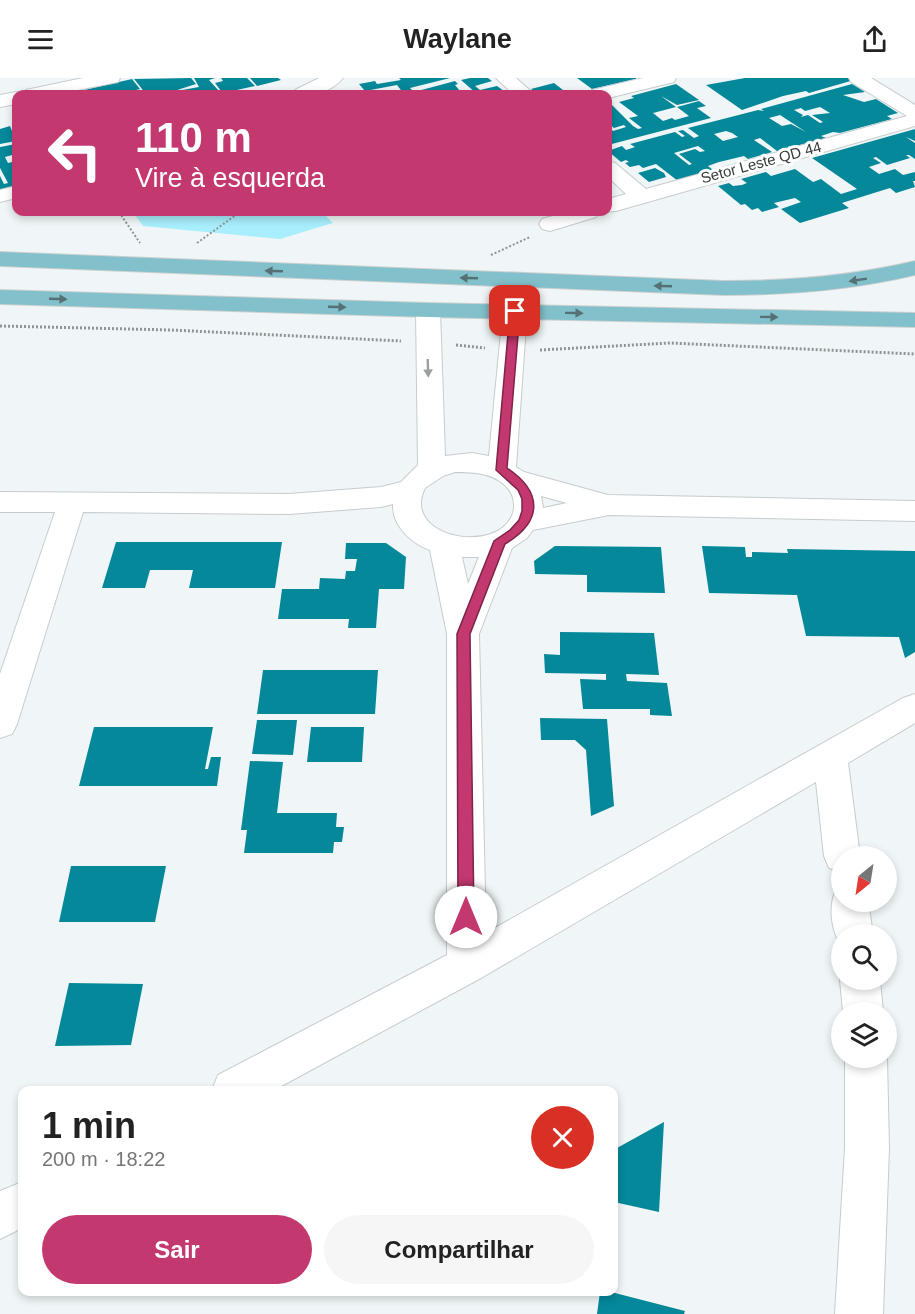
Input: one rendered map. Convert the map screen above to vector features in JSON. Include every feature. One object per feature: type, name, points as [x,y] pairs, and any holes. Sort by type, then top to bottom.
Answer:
[{"type":"main road","points":[[0,260],[769,289],[849,282],[915,268]]},
{"type":"main road","points":[[192,303],[177,293],[178,286],[182,280],[208,268]]},
{"type":"main road","points":[[0,297],[428,310],[915,320]]},
{"type":"street","points":[[54,90],[111,78]]},
{"type":"street","points":[[310,90],[334,78]]},
{"type":"street","points":[[505,78],[519,90]]},
{"type":"street","points":[[612,91],[667,78]]},
{"type":"street","points":[[858,78],[915,113]]},
{"type":"street","name":"Setor Leste QD 44","points":[[612,205],[915,120]]},
{"type":"street","points":[[612,170],[640,195]]},
{"type":"street","points":[[549,224],[575,216]]},
{"type":"street","points":[[428,310],[432,470]]},
{"type":"street","points":[[290,504],[366,514],[414,526],[429,538],[463,548],[500,541],[514,533],[524,522],[528,511],[528,499],[523,488],[508,474],[515,311]]},
{"type":"street","points":[[414,526],[405,507],[406,496],[410,489],[420,477],[432,470],[454,463],[479,463],[609,505]]},
{"type":"street","points":[[0,502],[290,504],[381,497],[410,489]]},
{"type":"street","points":[[0,724],[72,503]]},
{"type":"street","points":[[524,522],[609,505],[915,510]]},
{"type":"street","points":[[464,634],[500,541]]},
{"type":"street","points":[[444,544],[464,634],[467,965]]},
{"type":"street","points":[[240,1086],[467,965],[915,707]]},
{"type":"street","points":[[830,757],[841,846]]},
{"type":"street","points":[[859,1314],[867,1148],[866,1068]]},
{"type":"street","points":[[0,1216],[18,1206]]},
{"type":"path","points":[[122,216],[145,250],[140,265]]},
{"type":"path","points":[[164,266],[234,216]]},
{"type":"path","points":[[493,279],[491,254],[542,233],[549,224]]},
{"type":"shaded area","points":[[136,216],[326,216],[333,223],[280,239],[143,226]]},
{"type":"building","points":[[191,78],[196,84],[177,90],[143,90],[134,79]]},
{"type":"building","points":[[194,78],[215,78],[209,80],[218,90],[182,90],[199,87]]},
{"type":"building","points":[[221,78],[247,78],[255,86],[237,90],[220,90],[215,83],[223,81]]},
{"type":"building","points":[[250,78],[278,78],[281,80],[257,86]]},
{"type":"building","points":[[399,78],[450,78],[410,88],[412,90],[401,90],[397,85],[364,90],[359,84],[401,80]]},
{"type":"building","points":[[488,78],[492,81],[475,86],[480,90],[472,90],[461,80]]},
{"type":"building","points":[[577,78],[636,78],[636,79],[592,89]]},
{"type":"building","points":[[745,78],[851,78],[854,80],[809,93],[806,91],[783,96],[742,110],[706,85]]},
{"type":"building","points":[[132,79],[140,89],[136,90],[84,90]]},
{"type":"building","points":[[455,81],[458,84],[455,85],[459,90],[421,90]]},
{"type":"building","points":[[554,83],[563,90],[532,90]]},
{"type":"building","points":[[676,84],[699,100],[677,105],[661,96],[676,107],[653,113],[663,121],[672,118],[675,120],[689,116],[677,107],[699,101],[706,106],[697,108],[711,118],[612,144],[612,130],[626,127],[624,125],[614,128],[612,126],[612,105],[633,126],[638,129],[642,128],[629,118],[638,116],[619,102],[634,98],[631,96]]},
{"type":"building","points":[[852,84],[865,92],[843,95],[864,102],[876,99],[898,113],[887,116],[892,119],[840,133],[833,132],[821,136],[826,138],[777,151],[760,138],[754,140],[772,152],[748,159],[744,156],[719,162],[708,166],[713,170],[678,181],[656,164],[643,168],[639,165],[630,167],[625,163],[629,162],[626,160],[621,162],[612,154],[612,150],[622,146],[626,150],[635,147],[630,144],[675,132],[682,137],[685,136],[678,131],[683,130],[694,138],[699,136],[688,128],[758,110],[764,111],[761,109]],"holes":[[[820,107],[830,113],[812,115],[823,122],[820,123],[808,115],[801,117],[803,115],[794,110],[801,108],[805,111]],[[780,115],[806,132],[791,124],[782,126],[769,118]],[[726,131],[732,133],[738,137],[723,141],[714,134]],[[698,146],[705,151],[700,152],[695,149],[679,154],[692,164],[689,165],[674,153]]]},
{"type":"building","points":[[497,86],[502,90],[480,90]]},
{"type":"building","points":[[10,126],[12,142],[0,144],[0,129]]},
{"type":"building","points":[[915,129],[915,141],[906,137],[915,143],[915,159],[906,155],[910,158],[887,165],[876,157],[873,158],[881,163],[869,167],[879,174],[895,169],[903,175],[915,172],[915,181],[913,181],[915,187],[896,193],[890,188],[845,202],[842,203],[849,208],[800,223],[781,209],[801,202],[795,198],[774,203],[779,207],[762,212],[758,208],[752,210],[745,204],[741,205],[718,186],[729,183],[733,186],[742,185],[747,183],[741,179],[766,172],[771,176],[795,169],[813,182],[821,179],[841,194],[857,189],[812,158]]},
{"type":"building","points":[[12,145],[12,155],[5,157],[8,163],[12,162],[12,187],[0,190],[0,176],[4,184],[8,183],[0,168],[0,147]]},
{"type":"building","points":[[655,168],[664,173],[666,177],[649,182],[638,173]]},
{"type":"building","points":[[116,542],[282,542],[275,588],[189,588],[193,570],[150,570],[145,588],[102,588]]},
{"type":"building","points":[[346,543],[386,543],[406,557],[404,589],[379,589],[376,628],[348,628],[349,619],[278,619],[282,589],[319,589],[320,578],[345,579],[346,571],[355,571],[357,559],[345,559]]},
{"type":"building","points":[[555,546],[661,547],[665,593],[587,592],[587,575],[535,574],[534,561]]},
{"type":"building","points":[[702,546],[745,547],[746,557],[752,557],[752,552],[788,553],[787,549],[915,551],[915,652],[905,658],[899,637],[806,636],[797,595],[709,593]]},
{"type":"building","points":[[560,632],[654,633],[659,675],[626,674],[627,681],[667,683],[672,716],[650,715],[650,709],[583,709],[580,679],[606,680],[606,674],[545,673],[544,654],[560,655]]},
{"type":"building","points":[[263,670],[378,670],[375,714],[257,714]]},
{"type":"building","points":[[540,718],[607,719],[614,806],[591,816],[586,750],[575,740],[541,740]]},
{"type":"building","points":[[257,720],[297,720],[293,755],[252,754]]},
{"type":"building","points":[[94,727],[213,727],[205,769],[208,769],[211,757],[221,757],[217,786],[79,786]]},
{"type":"building","points":[[311,727],[364,727],[362,762],[307,762]]},
{"type":"building","points":[[250,761],[283,762],[277,813],[337,813],[336,827],[344,827],[342,842],[334,842],[333,853],[244,853],[247,830],[241,830]]},
{"type":"building","points":[[71,866],[166,866],[155,922],[59,922]]},
{"type":"building","points":[[69,983],[143,984],[131,1045],[55,1046]]},
{"type":"building","points":[[664,1122],[659,1212],[618,1203],[618,1147]]},
{"type":"building","points":[[618,1294],[685,1311],[684,1314],[597,1314],[599,1296],[618,1296]]},
{"type":"route","points":[[466,917],[464,634],[500,541],[514,533],[524,522],[528,511],[528,499],[523,488],[502,470],[510,350],[515,311]]}]
